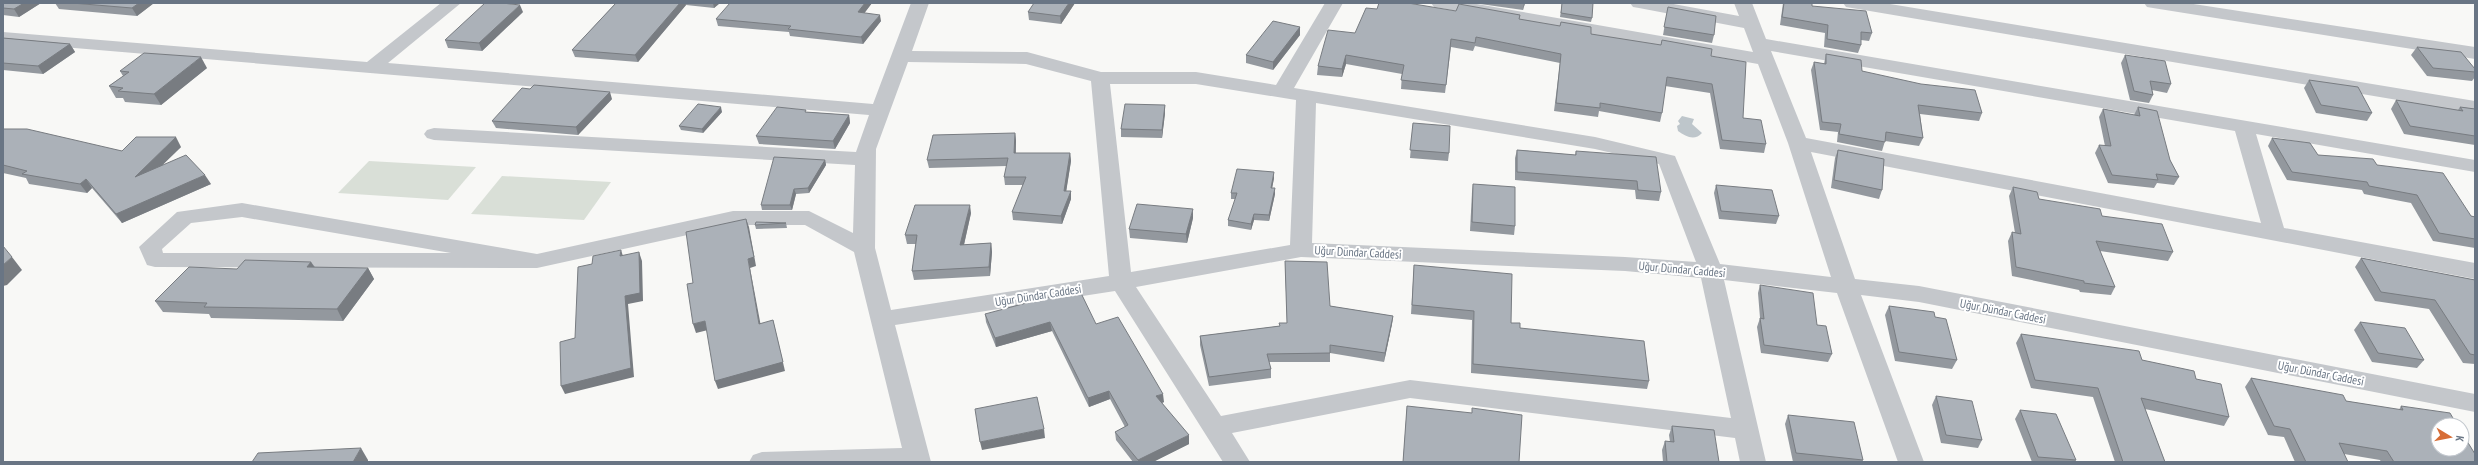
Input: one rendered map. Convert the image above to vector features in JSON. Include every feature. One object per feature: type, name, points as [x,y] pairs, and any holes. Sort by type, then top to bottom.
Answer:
[{"type":"street","points":[[372,68],[452,3]]},
{"type":"street","points":[[762,462],[917,460],[883,319],[864,248],[866,149],[920,3]]},
{"type":"street","points":[[1282,92],[1334,3]]},
{"type":"street","points":[[1440,3],[1760,42],[2475,166]]},
{"type":"street","points":[[1639,3],[1760,42]]},
{"type":"street","points":[[1743,3],[1760,42],[1798,143],[1846,286],[1911,462]]},
{"type":"street","points":[[1852,3],[2475,107]]},
{"type":"street","points":[[2153,3],[2475,53]]},
{"type":"street","points":[[3,37],[880,110]]},
{"type":"street","points":[[900,56],[1026,58],[1100,78],[1196,78],[1595,143],[1668,160],[1711,271],[1753,462]]},
{"type":"street","points":[[1100,78],[1121,282],[1237,462]]},
{"type":"street","points":[[1301,250],[1306,96]]},
{"type":"street","points":[[2244,127],[2274,232]]},
{"type":"street","points":[[434,134],[866,159]]},
{"type":"street","points":[[1798,143],[2475,271]]},
{"type":"street","points":[[537,261],[242,210],[185,217],[150,247],[155,260],[537,261],[733,218],[809,218],[864,248]]},
{"type":"street","name":"Uğur Dündar Caddesi","points":[[883,319],[1121,282],[1301,250],[1625,264],[1711,271],[1919,294],[2475,403]]},
{"type":"street","points":[[1214,427],[1410,389],[1746,430]]},
{"type":"shaded area","points":[[1682,116],[1694,119],[1692,124],[1702,133],[1696,137],[1690,137],[1678,131],[1677,126],[1680,124],[1678,121]]},
{"type":"shaded area","points":[[369,161],[476,167],[448,200],[338,193]]},
{"type":"shaded area","points":[[502,176],[611,182],[584,220],[471,214]]},
{"type":"building","points":[[3,3],[24,3],[14,9],[3,8]]},
{"type":"building","points":[[72,3],[139,3],[132,8]]},
{"type":"building","points":[[485,3],[520,5],[479,43],[445,40]]},
{"type":"building","points":[[616,3],[680,3],[635,55],[572,50]]},
{"type":"building","points":[[730,3],[865,3],[858,12],[880,15],[861,37],[788,29],[791,26],[716,19]]},
{"type":"building","points":[[1034,3],[1069,3],[1060,16],[1028,12]]},
{"type":"building","points":[[1379,3],[1408,3],[1456,11],[1459,4],[1520,15],[1519,19],[1560,26],[1561,22],[1591,27],[1591,34],[1661,45],[1662,40],[1712,49],[1711,56],[1746,62],[1743,118],[1761,120],[1766,144],[1722,140],[1712,84],[1667,77],[1662,113],[1600,103],[1600,108],[1556,103],[1561,54],[1476,37],[1475,43],[1451,39],[1446,85],[1401,80],[1404,65],[1346,55],[1342,69],[1318,66],[1328,30],[1355,33],[1366,8],[1377,9]]},
{"type":"building","points":[[1562,3],[1593,3],[1592,18],[1561,13]]},
{"type":"building","points":[[1784,3],[1812,3],[1812,6],[1866,11],[1872,33],[1861,32],[1861,45],[1827,39],[1828,25],[1782,17]]},
{"type":"building","points":[[1668,7],[1716,16],[1714,35],[1664,27]]},
{"type":"building","points":[[1273,21],[1300,27],[1273,62],[1246,55]]},
{"type":"building","points":[[3,38],[70,44],[38,66],[3,63]]},
{"type":"building","points":[[2417,47],[2461,52],[2475,69],[2475,72],[2433,68]]},
{"type":"building","points":[[144,53],[201,57],[154,94],[118,91],[123,88],[109,86],[129,72],[120,71]]},
{"type":"building","points":[[1826,54],[1861,60],[1862,71],[1921,84],[1975,90],[1982,113],[1918,105],[1923,138],[1886,132],[1885,142],[1839,134],[1841,124],[1822,122],[1814,62],[1826,64]]},
{"type":"building","points":[[2125,55],[2165,61],[2171,84],[2150,81],[2153,95],[2134,91]]},
{"type":"building","points":[[2309,80],[2358,87],[2372,113],[2321,105]]},
{"type":"building","points":[[534,85],[610,92],[576,127],[492,121],[522,88],[530,89]]},
{"type":"building","points":[[2396,100],[2463,111],[2460,107],[2475,109],[2475,136],[2410,126]]},
{"type":"building","points":[[698,104],[721,107],[702,129],[679,126]]},
{"type":"building","points":[[1125,104],[1165,105],[1162,130],[1121,129]]},
{"type":"building","points":[[777,107],[806,110],[805,112],[849,115],[833,141],[756,136]]},
{"type":"building","points":[[2138,107],[2157,111],[2170,160],[2179,177],[2156,174],[2158,180],[2112,175],[2099,145],[2111,146],[2103,109],[2140,116]]},
{"type":"building","points":[[1413,123],[1450,126],[1449,153],[1410,150]]},
{"type":"building","points":[[3,129],[27,129],[122,151],[136,137],[176,137],[135,177],[186,155],[205,175],[116,214],[86,179],[80,184],[22,174],[27,171],[3,165]]},
{"type":"building","points":[[1015,133],[1014,153],[1070,153],[1064,191],[1071,191],[1061,216],[1012,212],[1026,177],[1004,177],[1008,158],[927,160],[933,135]]},
{"type":"building","points":[[2272,138],[2310,143],[2318,155],[2373,159],[2377,165],[2443,173],[2471,216],[2475,217],[2475,239],[2439,233],[2417,195],[2369,186],[2367,182],[2292,172]]},
{"type":"building","points":[[1517,150],[1576,155],[1576,151],[1656,157],[1661,192],[1638,190],[1637,181],[1517,172]]},
{"type":"building","points":[[1838,150],[1884,159],[1882,190],[1834,180]]},
{"type":"building","points":[[774,157],[825,160],[808,188],[794,189],[790,205],[761,205]]},
{"type":"building","points":[[1237,169],[1274,172],[1271,188],[1275,188],[1269,215],[1254,214],[1251,224],[1228,220],[1237,193],[1231,193]]},
{"type":"building","points":[[1473,184],[1515,187],[1515,226],[1472,222]]},
{"type":"building","points":[[1716,185],[1772,190],[1779,216],[1721,211]]},
{"type":"building","points":[[2013,187],[2037,192],[2039,199],[2100,209],[2102,216],[2162,224],[2173,252],[2096,241],[2115,287],[2084,283],[2084,281],[2016,267],[2012,232],[2021,234]]},
{"type":"building","points":[[1137,204],[1193,209],[1186,234],[1129,229]]},
{"type":"building","points":[[915,205],[970,205],[960,245],[991,243],[989,267],[912,271],[917,235],[905,235]]},
{"type":"building","points":[[746,219],[754,257],[748,259],[759,324],[773,320],[783,362],[715,381],[705,321],[693,324],[687,284],[693,283],[686,232]]},
{"type":"building","points":[[756,222],[786,223],[755,225]]},
{"type":"building","points":[[3,246],[12,257],[3,265]]},
{"type":"building","points":[[621,250],[620,256],[639,252],[640,293],[625,296],[631,368],[561,386],[560,342],[575,338],[578,267],[592,264],[593,256]]},
{"type":"building","points":[[2361,258],[2475,280],[2475,355],[2470,354],[2435,300],[2381,292]]},
{"type":"building","points":[[245,260],[311,262],[307,267],[368,268],[337,309],[204,307],[207,303],[155,301],[189,267],[237,269]]},
{"type":"building","points":[[1285,261],[1327,262],[1330,306],[1393,316],[1385,353],[1330,345],[1330,353],[1267,354],[1271,369],[1209,377],[1200,336],[1280,326],[1279,323],[1287,323]]},
{"type":"building","points":[[1414,265],[1512,274],[1511,323],[1520,323],[1520,328],[1644,341],[1649,381],[1473,364],[1474,311],[1412,305]]},
{"type":"building","points":[[1760,285],[1813,293],[1817,325],[1826,326],[1832,354],[1764,345],[1760,318],[1764,319]]},
{"type":"building","points":[[1079,289],[1096,324],[1118,317],[1163,394],[1156,396],[1189,435],[1138,460],[1115,432],[1128,425],[1109,391],[1088,398],[1050,322],[995,338],[985,314]]},
{"type":"building","points":[[1889,306],[1934,312],[1935,317],[1946,319],[1957,360],[1899,352]]},
{"type":"building","points":[[2360,322],[2405,328],[2424,360],[2378,353]]},
{"type":"building","points":[[2021,334],[2139,351],[2142,360],[2194,371],[2196,379],[2221,384],[2229,417],[2141,398],[2165,462],[2123,462],[2098,388],[2035,380]]},
{"type":"building","points":[[2251,378],[2343,395],[2346,401],[2403,410],[2401,406],[2450,413],[2452,417],[2430,417],[2430,457],[2470,457],[2470,446],[2475,454],[2475,462],[2394,462],[2387,451],[2339,443],[2348,462],[2306,462],[2290,429],[2274,426]]},
{"type":"building","points":[[1936,396],[1972,401],[1982,440],[1946,435]]},
{"type":"building","points":[[1037,397],[1044,429],[980,442],[975,409]]},
{"type":"building","points":[[1407,406],[1472,413],[1472,408],[1522,415],[1519,462],[1403,462]]},
{"type":"building","points":[[2020,410],[2056,414],[2076,460],[2038,457]]},
{"type":"building","points":[[1788,415],[1854,422],[1863,460],[1796,453]]},
{"type":"building","points":[[1672,426],[1714,430],[1719,462],[1667,462],[1665,441],[1674,442]]},
{"type":"building","points":[[361,448],[353,462],[252,462],[258,453]]}]
